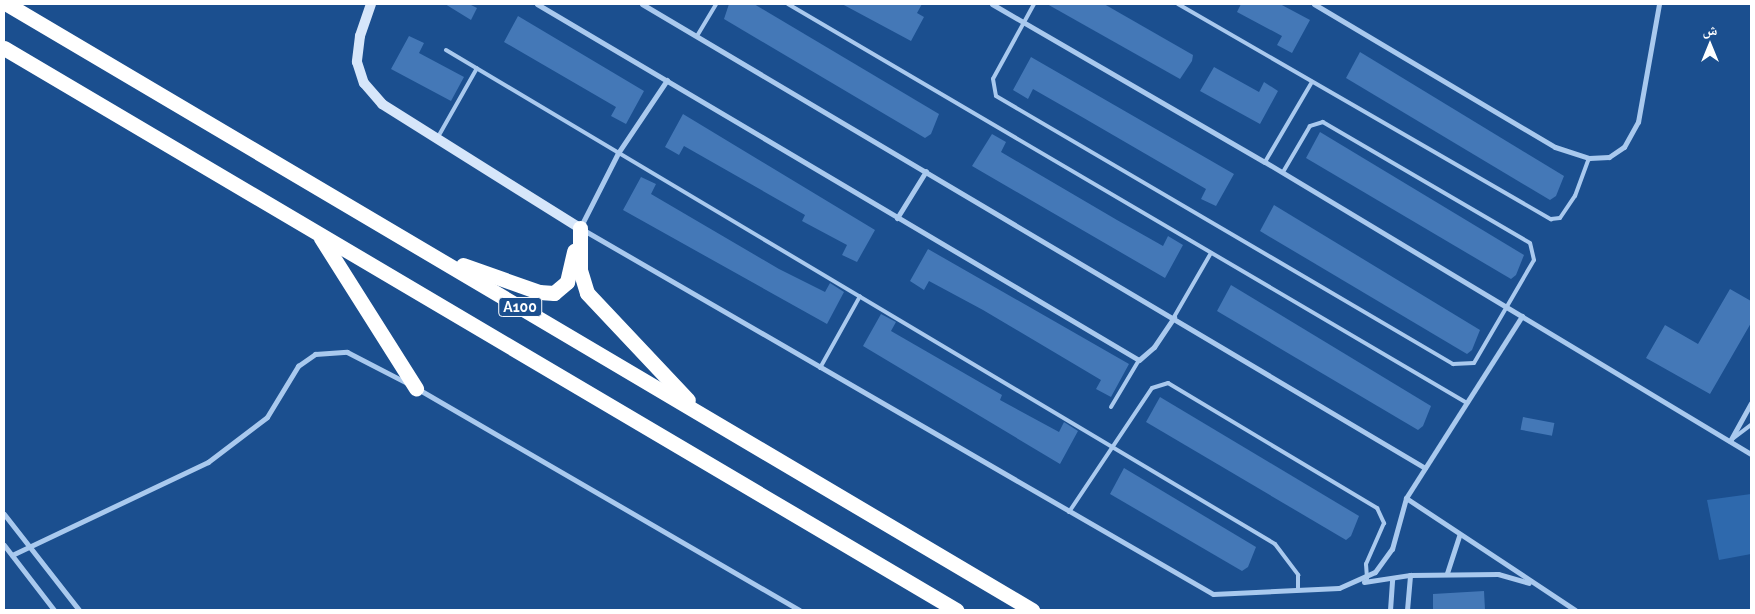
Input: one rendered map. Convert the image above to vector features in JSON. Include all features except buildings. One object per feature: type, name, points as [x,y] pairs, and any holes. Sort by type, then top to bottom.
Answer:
[{"type":"highway","name":"A100","points":[[7,4],[1032,610]]},
{"type":"highway","name":"A100","points":[[4,48],[956,610]]},
{"type":"highway","points":[[428,252],[539,292],[554,293],[566,282],[580,228]]},
{"type":"highway","points":[[580,228],[580,270],[586,293],[705,416]]},
{"type":"highway","points":[[319,234],[416,388]]},
{"type":"street","points":[[371,4],[360,36],[357,62],[364,83],[382,104],[438,137],[580,228],[1213,594],[1298,590],[1410,575],[1447,573],[1502,574],[1536,586]]},
{"type":"street","points":[[537,4],[1138,360],[1154,347],[1174,317]]},
{"type":"street","points":[[642,4],[1174,317],[1425,468]]},
{"type":"street","points":[[992,4],[1283,172],[1751,454]]},
{"type":"street","points":[[1314,4],[1555,147],[1589,158],[1609,157],[1624,147],[1638,122],[1659,4]]},
{"type":"street","points":[[580,228],[618,152],[666,80]]},
{"type":"street","points":[[897,218],[926,171]]},
{"type":"street","points":[[1360,583],[1367,579],[1388,557],[1406,498],[1522,316]]},
{"type":"street","points":[[12,555],[208,462],[267,417],[298,366],[315,354],[346,352],[416,388],[800,610]]},
{"type":"street","points":[[1730,441],[1751,403]]},
{"type":"street","points":[[1406,498],[1459,535],[1575,610]]},
{"type":"street","points":[[4,514],[79,610]]},
{"type":"street","points":[[1447,573],[1459,535]]},
{"type":"street","points":[[4,545],[54,610]]},
{"type":"street","points":[[1407,610],[1410,575]]},
{"type":"street","points":[[1390,610],[1392,578]]},
{"type":"lane","points":[[697,36],[716,4]]},
{"type":"lane","points":[[788,4],[1467,403]]},
{"type":"lane","points":[[1034,4],[993,79],[996,96],[1453,364],[1474,363],[1534,260],[1530,243],[1323,122],[1310,126],[1283,172]]},
{"type":"lane","points":[[1178,4],[1551,219],[1560,218],[1576,196],[1589,158]]},
{"type":"lane","points":[[446,50],[1276,544],[1298,575],[1298,590]]},
{"type":"lane","points":[[438,137],[477,68]]},
{"type":"lane","points":[[1265,162],[1312,82]]},
{"type":"lane","points":[[1174,317],[1211,253]]},
{"type":"lane","points":[[820,368],[860,296]]},
{"type":"lane","points":[[1111,407],[1138,360]]},
{"type":"lane","points":[[1069,512],[1152,388],[1174,385],[1381,512],[1384,523],[1366,564],[1367,579]]},
{"type":"lane","points":[[1730,441],[1751,425]]},
{"type":"shaded area","points":[[1751,494],[1751,554],[1719,560],[1707,500]]}]
